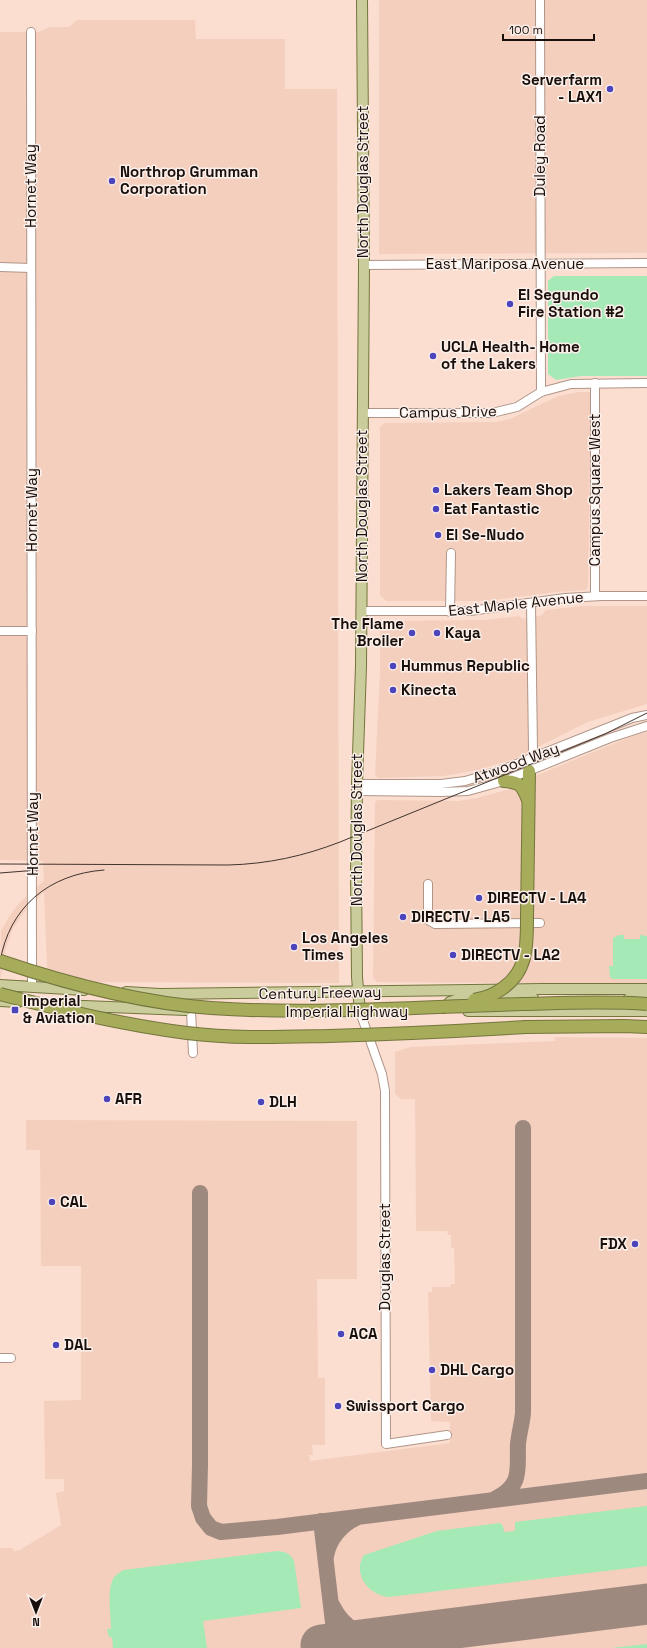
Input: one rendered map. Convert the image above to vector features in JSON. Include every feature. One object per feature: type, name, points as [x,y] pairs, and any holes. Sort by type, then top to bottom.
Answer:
[{"type":"highway","points":[[437,1009],[491,996],[510,983],[517,975],[524,960],[527,940],[529,771]]},
{"type":"highway","points":[[504,782],[515,782],[520,785],[524,790],[528,801]]},
{"type":"highway","name":"Century Freeway","points":[[0,961],[43,976],[116,994],[174,1004],[209,1008],[291,1011],[437,1009],[626,1002],[647,1003]]},
{"type":"highway","points":[[0,994],[131,1025],[188,1033],[228,1036],[356,1035],[526,1027],[647,1027]]},
{"type":"highway","points":[[624,1026],[647,1034]]},
{"type":"main road","name":"North Douglas Street","points":[[360,1012],[358,991],[357,788],[361,666],[364,265],[362,0]]},
{"type":"main road","name":"Imperial Highway","points":[[0,985],[160,994],[358,991],[542,994],[647,989]]},
{"type":"main road","points":[[91,1007],[112,1003],[184,1001],[194,993]]},
{"type":"main road","points":[[437,1009],[462,998],[542,994],[647,997]]},
{"type":"main road","name":"Imperial Highway","points":[[0,1001],[91,1007],[191,1011],[360,1012],[437,1009],[647,1012]]},
{"type":"street","name":"Duley Road","points":[[540,0],[541,392]]},
{"type":"street","name":"Hornet Way","points":[[31,32],[32,987]]},
{"type":"street","name":"East Mariposa Avenue","points":[[364,265],[540,265],[647,263]]},
{"type":"street","points":[[0,267],[31,268]]},
{"type":"street","name":"Campus Square West","points":[[594,383],[595,596]]},
{"type":"street","name":"Campus Drive","points":[[363,414],[492,413],[517,406],[541,392],[571,384],[647,383]]},
{"type":"street","points":[[450,612],[451,553]]},
{"type":"street","name":"East Maple Avenue","points":[[361,611],[450,612],[490,610],[565,598],[595,596],[647,596]]},
{"type":"street","points":[[529,771],[533,750],[531,604]]},
{"type":"street","points":[[0,631],[32,631]]},
{"type":"street","name":"Atwood Way","points":[[357,788],[454,783],[480,777],[499,771],[632,718],[647,715]]},
{"type":"street","name":"Atwood Way","points":[[357,788],[453,792],[468,791],[504,782],[610,738],[647,726]]},
{"type":"street","points":[[428,884],[428,920],[435,924],[540,923]]},
{"type":"street","points":[[542,994],[542,1011]]},
{"type":"street","points":[[191,1011],[193,1053]]},
{"type":"street","name":"Douglas Street","points":[[360,1012],[382,1074],[385,1091],[386,1444],[447,1435]]},
{"type":"street","points":[[0,1358],[11,1358]]},
{"type":"shaded area","points":[[379,0],[647,0],[647,253],[379,254]]},
{"type":"shaded area","points":[[77,20],[195,20],[196,39],[285,39],[285,89],[337,89],[339,983],[89,982],[47,969],[44,892],[28,907],[13,928],[5,951],[0,982],[1,931],[20,902],[44,881],[43,861],[0,860],[0,32],[39,32],[50,27],[69,27]]},
{"type":"shaded area","points":[[579,392],[591,392],[588,587],[586,590],[556,592],[488,601],[386,601],[380,595],[380,427],[384,423],[496,422],[510,419],[558,396]]},
{"type":"shaded area","points":[[583,606],[647,606],[647,704],[588,722],[514,759],[478,770],[444,776],[378,778],[375,775],[380,674],[380,627],[386,621],[484,620],[519,616],[523,619],[542,615],[546,610]]},
{"type":"shaded area","points":[[647,732],[647,984],[377,982],[373,978],[375,802],[378,800],[458,801],[477,798],[510,789],[535,776],[630,737]]},
{"type":"shaded area","points":[[555,1037],[647,1038],[647,1648],[0,1648],[0,1548],[12,1548],[14,1551],[20,1550],[61,1525],[56,1493],[64,1491],[64,1479],[45,1479],[44,1401],[81,1400],[81,1266],[41,1266],[40,1150],[26,1150],[26,1120],[357,1121],[357,1279],[317,1279],[318,1378],[325,1378],[325,1445],[312,1445],[313,1455],[309,1455],[310,1461],[450,1443],[450,1422],[431,1421],[428,1292],[432,1292],[432,1287],[450,1287],[451,1284],[455,1284],[454,1248],[451,1248],[451,1235],[448,1235],[447,1231],[416,1231],[415,1099],[401,1099],[395,1094],[395,1052],[410,1047],[555,1041]]},
{"type":"green space","points":[[554,276],[647,276],[647,376],[581,376],[556,380],[548,374],[548,281]]},
{"type":"green space","points":[[619,935],[624,935],[624,939],[640,939],[640,935],[647,936],[647,979],[613,979],[610,977],[609,966],[613,966],[613,938]]},
{"type":"green space","points":[[647,1506],[647,1566],[389,1597],[381,1595],[369,1588],[361,1576],[361,1562],[364,1555],[437,1531],[500,1523],[503,1526],[504,1532],[515,1531],[515,1522]]},
{"type":"green space","points":[[278,1551],[288,1553],[294,1561],[301,1608],[203,1621],[207,1648],[113,1648],[112,1637],[109,1637],[107,1629],[111,1629],[110,1593],[112,1581],[115,1576],[123,1570]]},
{"type":"green space","points":[[647,1644],[647,1648],[611,1648]]},
{"type":"taxiway","points":[[495,1499],[504,1494],[510,1488],[517,1476],[518,1444],[523,1413],[523,1128]]},
{"type":"taxiway","points":[[200,1193],[199,1506],[203,1518],[211,1528],[221,1532],[277,1527],[647,1481]]},
{"type":"taxiway","points":[[326,1556],[336,1533],[345,1524],[356,1518]]},
{"type":"taxiway","points":[[321,1521],[336,1648]]},
{"type":"taxiway","points":[[332,1605],[343,1621],[355,1630],[371,1635],[389,1636]]},
{"type":"taxiway","points":[[358,1648],[371,1640],[382,1638]]},
{"type":"runway","points":[[321,1645],[647,1604]]},
{"type":"tram line","points":[[0,864],[228,865],[272,861],[299,855],[340,842],[605,734],[647,713]]},
{"type":"tram line","points":[[0,873],[38,870]]},
{"type":"tram line","points":[[0,962],[5,942],[12,925],[22,910],[35,897],[49,886],[66,878],[104,870]]},
{"type":"place","name":"Serverfarm - LAX1","points":[[610,89]]},
{"type":"place","name":"Northrop Grumman Corporation","points":[[112,181]]},
{"type":"place","name":"El Segundo Fire Station #2","points":[[510,304]]},
{"type":"place","name":"UCLA Health- Home of the Lakers","points":[[433,356]]},
{"type":"place","name":"Lakers Team Shop","points":[[436,490]]},
{"type":"place","name":"Eat Fantastic","points":[[436,509]]},
{"type":"place","name":"El Se-Nudo","points":[[438,535]]},
{"type":"place","name":"The Flame Broiler","points":[[412,633]]},
{"type":"place","name":"Kaya","points":[[437,633]]},
{"type":"place","name":"Hummus Republic","points":[[393,666]]},
{"type":"place","name":"Kinecta","points":[[393,690]]},
{"type":"place","name":"DIRECTV - LA4","points":[[479,898]]},
{"type":"place","name":"DIRECTV - LA5","points":[[403,917]]},
{"type":"place","name":"Los Angeles Times","points":[[294,947]]},
{"type":"place","name":"DIRECTV - LA2","points":[[453,955]]},
{"type":"place","name":"Imperial & Aviation","points":[[15,1010]]},
{"type":"place","name":"AFR","points":[[107,1099]]},
{"type":"place","name":"DLH","points":[[261,1102]]},
{"type":"place","name":"CAL","points":[[52,1202]]},
{"type":"place","name":"FDX","points":[[635,1244]]},
{"type":"place","name":"ACA","points":[[341,1334]]},
{"type":"place","name":"DAL","points":[[56,1345]]},
{"type":"place","name":"DHL Cargo","points":[[432,1370]]},
{"type":"place","name":"Swissport Cargo","points":[[338,1406]]}]
